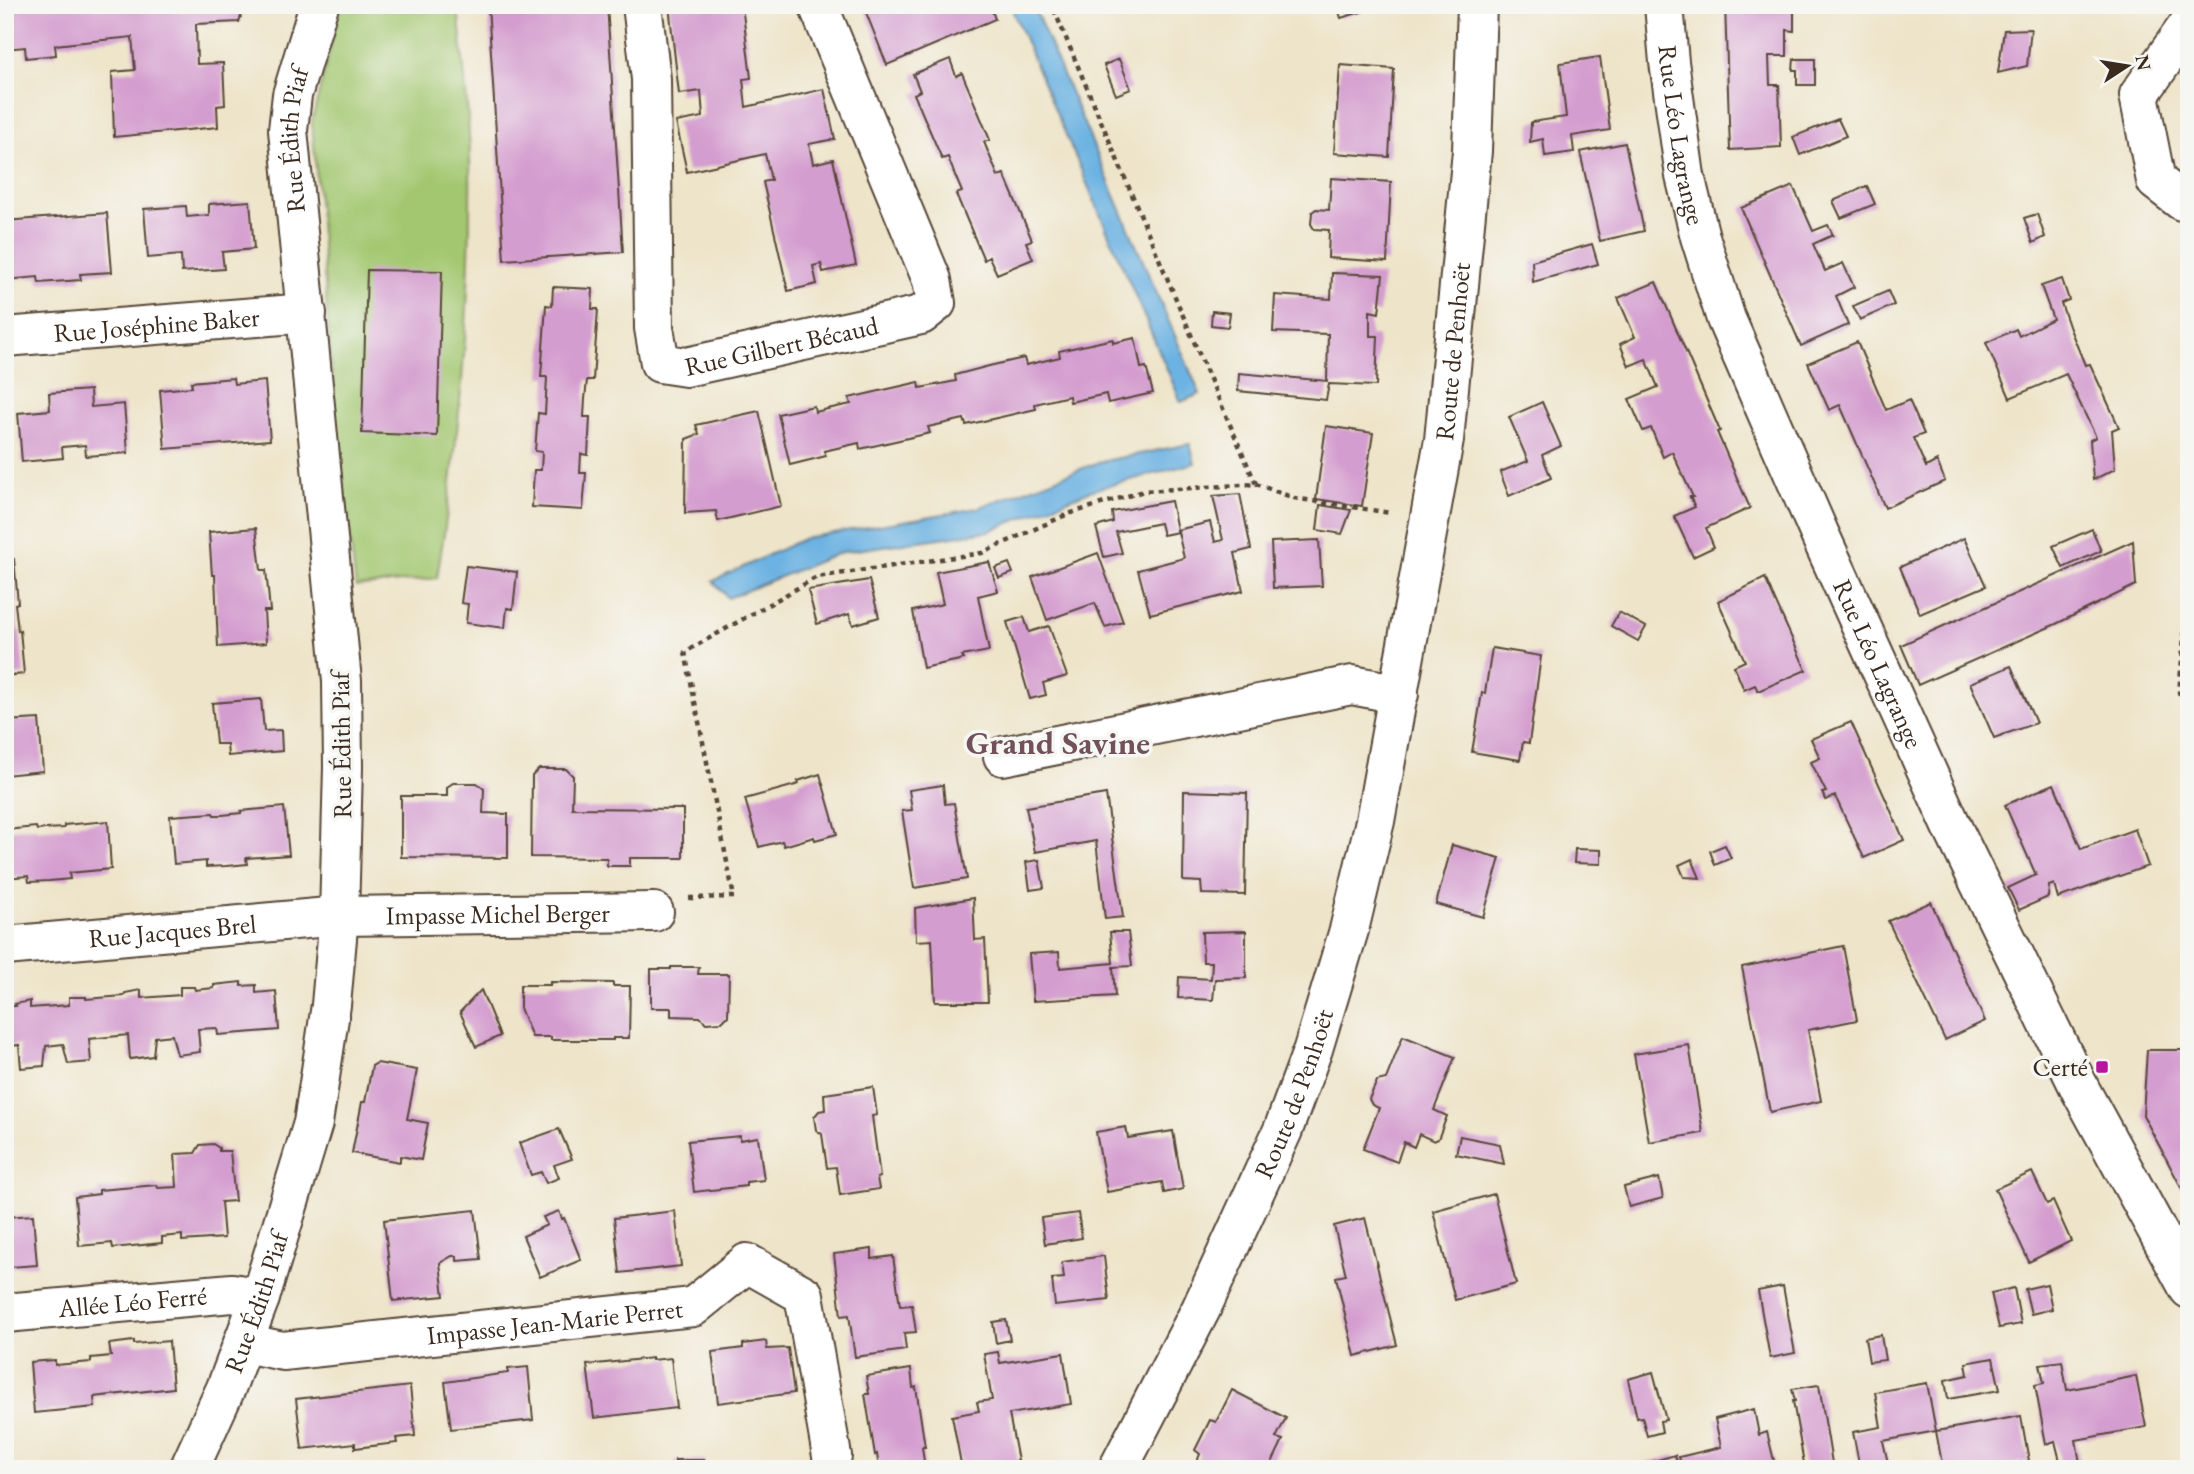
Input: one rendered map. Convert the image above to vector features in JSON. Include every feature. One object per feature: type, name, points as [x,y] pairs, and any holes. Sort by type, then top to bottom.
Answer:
[{"type":"street","name":"Rue Édith Piaf","points":[[189,1469],[244,1343],[313,1123],[331,1006],[339,916],[344,767],[342,681],[288,130],[292,95],[319,5]]},
{"type":"street","name":"Rue Gilbert Bécaud","points":[[642,5],[651,79],[654,328],[660,363],[687,367],[921,315],[936,303],[932,280],[818,5]]},
{"type":"street","name":"Route de Penhoët","points":[[1118,1469],[1206,1297],[1283,1130],[1313,1049],[1352,918],[1375,821],[1444,440],[1472,151],[1476,5]]},
{"type":"street","name":"Rue Léo Lagrange","points":[[1664,5],[1685,176],[1700,237],[1726,319],[1831,560],[1954,831],[2081,1091],[2189,1289]]},
{"type":"street","points":[[2189,24],[2139,95],[2156,181],[2182,201],[2189,193]]},
{"type":"street","name":"Rue Joséphine Baker","points":[[5,337],[307,313]]},
{"type":"street","points":[[1003,756],[1352,685],[1399,694]]},
{"type":"street","name":"Impasse Michel Berger","points":[[339,916],[654,912]]},
{"type":"street","name":"Rue Jacques Brel","points":[[5,946],[339,916]]},
{"type":"street","name":"Impasse Jean-Marie Perret","points":[[244,1343],[283,1351],[693,1307],[747,1263],[804,1295],[832,1456]]},
{"type":"street","name":"Allée Léo Ferré","points":[[5,1313],[232,1293],[260,1298]]},
{"type":"path","points":[[1052,5],[1197,351],[1256,484]]},
{"type":"path","points":[[654,912],[674,898],[734,897],[685,652],[817,577],[982,553],[1068,514],[1144,491],[1256,484],[1294,498],[1396,514]]},
{"type":"path","points":[[2189,581],[2179,693],[2189,694]]},
{"type":"green space","points":[[341,5],[458,5],[470,159],[469,264],[463,369],[437,578],[356,587],[336,422],[312,121]]},
{"type":"water","points":[[1010,5],[1033,5],[1200,394],[1181,402]]},
{"type":"water","points":[[1190,444],[1195,463],[1092,490],[989,531],[842,552],[728,598],[713,581],[805,538],[978,508],[1099,462]]},
{"type":"building","points":[[5,5],[245,5],[239,22],[196,24],[197,64],[223,63],[225,105],[217,106],[218,127],[114,137],[112,72],[135,70],[132,37],[55,45],[56,55],[26,58],[25,47],[5,49]]},
{"type":"building","points":[[488,5],[607,5],[623,252],[504,260]]},
{"type":"building","points":[[669,5],[742,5],[751,78],[743,79],[746,107],[824,89],[835,139],[809,144],[813,164],[833,159],[856,265],[823,272],[821,264],[813,266],[817,284],[788,291],[763,182],[771,180],[765,154],[687,172],[676,122],[703,117],[701,91],[679,94]]},
{"type":"building","points":[[863,5],[990,5],[995,19],[887,65]]},
{"type":"building","points":[[1337,5],[1381,5],[1381,6],[1341,18]]},
{"type":"building","points":[[1725,5],[1783,5],[1783,8],[1794,8],[1794,31],[1787,30],[1787,56],[1769,56],[1770,85],[1779,85],[1781,147],[1730,150]]},
{"type":"building","points":[[2031,29],[2027,66],[1998,73],[2004,30]]},
{"type":"building","points":[[1600,57],[1610,130],[1572,136],[1574,152],[1545,156],[1543,139],[1530,142],[1531,122],[1566,117],[1560,63]]},
{"type":"building","points":[[950,59],[956,76],[962,73],[990,140],[984,142],[998,176],[1004,174],[1032,240],[1026,242],[1033,259],[997,274],[989,257],[984,260],[956,194],[962,192],[948,157],[942,159],[914,94],[920,91],[913,74]]},
{"type":"building","points":[[1119,59],[1131,89],[1116,95],[1104,65]]},
{"type":"building","points":[[1794,59],[1815,59],[1815,85],[1797,85],[1797,70],[1793,70]]},
{"type":"building","points":[[1340,65],[1394,69],[1389,157],[1334,153]]},
{"type":"building","points":[[1838,119],[1846,136],[1800,155],[1793,137]]},
{"type":"building","points":[[1625,143],[1644,231],[1600,241],[1580,152]]},
{"type":"building","points":[[1331,178],[1391,182],[1387,262],[1328,258],[1329,230],[1314,229],[1311,224],[1312,212],[1316,209],[1329,210]]},
{"type":"building","points":[[1793,186],[1813,231],[1828,225],[1833,235],[1813,244],[1825,271],[1843,263],[1854,287],[1836,296],[1848,325],[1801,346],[1741,208]]},
{"type":"building","points":[[1867,186],[1875,204],[1841,218],[1833,201]]},
{"type":"building","points":[[250,201],[254,249],[222,252],[224,269],[182,272],[181,255],[148,258],[144,209],[186,206],[187,217],[209,215],[209,204]]},
{"type":"building","points":[[107,213],[112,272],[80,274],[81,280],[39,283],[38,277],[6,280],[5,221]]},
{"type":"building","points":[[2037,214],[2045,237],[2033,243],[2024,218]]},
{"type":"building","points":[[1592,244],[1598,264],[1533,282],[1532,261]]},
{"type":"building","points":[[367,270],[442,271],[437,436],[362,433]]},
{"type":"building","points":[[1332,273],[1383,275],[1379,313],[1370,311],[1370,336],[1378,336],[1376,386],[1329,384],[1326,400],[1238,391],[1239,373],[1327,381],[1328,334],[1273,332],[1275,295],[1331,299]]},
{"type":"building","points":[[2062,279],[2069,300],[2061,303],[2070,329],[2085,365],[2090,364],[2119,427],[2112,430],[2115,469],[2093,480],[2090,440],[2096,437],[2066,374],[2010,398],[1986,343],[2016,329],[2019,336],[2053,319],[2041,286]]},
{"type":"building","points":[[1656,282],[1750,508],[1706,528],[1714,547],[1693,557],[1674,516],[1695,507],[1690,497],[1693,497],[1672,452],[1663,457],[1651,428],[1643,431],[1629,399],[1658,387],[1646,359],[1629,366],[1620,344],[1635,337],[1618,298]]},
{"type":"building","points":[[553,287],[593,289],[592,309],[598,309],[593,380],[587,380],[585,399],[584,417],[590,417],[588,455],[581,454],[580,473],[586,473],[583,510],[532,507],[534,470],[541,470],[542,452],[535,451],[538,413],[545,414],[547,377],[541,377],[546,305],[552,306]]},
{"type":"building","points":[[1888,291],[1894,305],[1860,320],[1853,306]]},
{"type":"building","points":[[1212,311],[1230,313],[1228,327],[1211,325]]},
{"type":"building","points":[[1135,338],[1141,368],[1146,367],[1153,393],[1108,403],[1106,394],[1070,402],[1069,396],[1035,404],[1036,409],[966,425],[964,419],[928,427],[930,433],[860,449],[859,443],[824,451],[826,456],[790,465],[778,414],[814,406],[815,412],[851,404],[849,398],[919,382],[920,388],[956,381],[955,375],[989,366],[1024,358],[1026,365],[1060,357],[1059,351],[1113,339],[1113,343]]},
{"type":"building","points":[[1857,342],[1886,410],[1909,400],[1924,434],[1913,438],[1926,467],[1937,461],[1945,481],[1885,508],[1840,405],[1829,410],[1808,363]]},
{"type":"building","points":[[233,378],[234,384],[265,381],[270,440],[165,449],[160,390],[192,387],[191,382]]},
{"type":"building","points":[[90,390],[91,407],[124,404],[128,453],[86,456],[85,445],[62,447],[63,458],[22,462],[18,413],[50,410],[49,393]]},
{"type":"building","points":[[1542,402],[1561,446],[1542,455],[1551,478],[1509,496],[1500,472],[1528,461],[1509,417]]},
{"type":"building","points":[[759,411],[781,506],[718,521],[716,511],[685,513],[686,439],[699,434],[696,425]]},
{"type":"building","points":[[1326,426],[1373,433],[1362,506],[1316,499]]},
{"type":"building","points":[[1240,494],[1251,549],[1235,553],[1243,591],[1150,614],[1138,570],[1184,558],[1178,532],[1163,535],[1160,523],[1116,532],[1122,553],[1104,557],[1096,527],[1113,522],[1112,512],[1171,501],[1177,530],[1210,522],[1215,542],[1223,540],[1213,496]]},
{"type":"building","points":[[1320,505],[1351,510],[1342,534],[1317,530]]},
{"type":"building","points":[[256,528],[261,570],[266,570],[270,611],[264,611],[266,643],[218,647],[215,575],[212,575],[209,532]]},
{"type":"building","points":[[2092,529],[2101,551],[2063,568],[2053,546]]},
{"type":"building","points":[[1964,538],[1986,586],[1920,614],[1900,567]]},
{"type":"building","points":[[1319,540],[1322,586],[1273,588],[1271,542]]},
{"type":"building","points":[[2133,541],[2136,585],[1918,685],[1901,645]]},
{"type":"building","points":[[1098,553],[1123,622],[1105,627],[1095,603],[1047,620],[1032,577]]},
{"type":"building","points":[[14,559],[18,603],[15,604],[24,674],[5,676],[5,560]]},
{"type":"building","points":[[989,562],[998,591],[978,596],[989,651],[923,668],[913,611],[943,604],[936,572]]},
{"type":"building","points":[[1009,563],[1013,573],[999,578],[995,568]]},
{"type":"building","points":[[466,566],[517,572],[513,609],[507,608],[505,628],[466,623],[468,604],[461,603]]},
{"type":"building","points":[[1765,578],[1806,670],[1758,691],[1755,685],[1744,690],[1734,666],[1745,661],[1718,601]]},
{"type":"building","points":[[869,580],[879,617],[853,625],[849,614],[817,624],[808,590]]},
{"type":"building","points":[[1619,612],[1646,627],[1638,641],[1611,626]]},
{"type":"building","points":[[1024,617],[1029,632],[1049,626],[1067,676],[1043,683],[1046,695],[1030,699],[1007,622]]},
{"type":"building","points":[[1492,648],[1541,656],[1529,743],[1523,742],[1520,760],[1472,752]]},
{"type":"building","points":[[2011,666],[2036,723],[1994,738],[1970,683]]},
{"type":"building","points":[[261,699],[264,731],[281,730],[282,751],[228,756],[227,744],[216,744],[212,703]]},
{"type":"building","points":[[39,719],[43,771],[5,775],[5,721]]},
{"type":"building","points":[[1851,722],[1904,840],[1864,858],[1835,796],[1826,800],[1822,793],[1826,792],[1811,762],[1820,758],[1811,739]]},
{"type":"building","points":[[539,769],[566,769],[573,776],[572,808],[683,809],[683,858],[630,858],[630,866],[607,866],[607,858],[531,857],[532,776]]},
{"type":"building","points":[[820,774],[837,834],[815,840],[814,837],[784,846],[782,841],[759,847],[745,799],[799,784],[798,781]]},
{"type":"building","points":[[453,783],[477,783],[484,789],[483,813],[508,814],[508,858],[401,857],[401,796],[447,796],[447,787]]},
{"type":"building","points":[[2054,784],[2081,849],[2135,829],[2148,866],[2058,898],[2054,884],[2049,886],[2048,897],[2019,910],[2008,888],[2036,875],[2005,805]]},
{"type":"building","points":[[943,785],[945,804],[954,803],[967,879],[914,888],[902,811],[912,810],[909,790]]},
{"type":"building","points":[[1184,791],[1247,793],[1245,895],[1202,894],[1201,882],[1183,881]]},
{"type":"building","points":[[1106,794],[1123,917],[1105,919],[1096,841],[1035,852],[1026,807]]},
{"type":"building","points":[[284,807],[289,855],[246,858],[247,864],[226,866],[206,867],[206,861],[174,864],[170,816],[213,813],[222,815]]},
{"type":"building","points":[[108,821],[111,869],[69,873],[70,879],[49,881],[29,882],[28,876],[5,878],[5,830],[64,828],[64,825]]},
{"type":"building","points":[[1452,845],[1500,858],[1483,917],[1436,904]]},
{"type":"building","points":[[1725,845],[1731,858],[1715,865],[1710,851]]},
{"type":"building","points":[[1575,849],[1601,850],[1601,864],[1574,863]]},
{"type":"building","points":[[1692,859],[1700,878],[1684,877],[1679,865]]},
{"type":"building","points":[[1039,860],[1044,888],[1030,890],[1026,862]]},
{"type":"building","points":[[973,898],[975,940],[985,939],[988,1002],[935,1002],[932,940],[916,941],[915,908]]},
{"type":"building","points":[[1931,902],[1985,1021],[1945,1040],[1888,921]]},
{"type":"building","points":[[1246,931],[1246,978],[1215,979],[1213,1000],[1178,998],[1179,977],[1211,979],[1212,962],[1203,962],[1202,932]]},
{"type":"building","points":[[1110,932],[1128,932],[1132,966],[1113,967],[1115,996],[1033,1001],[1029,954],[1059,952],[1060,968],[1113,963]]},
{"type":"building","points":[[1843,946],[1857,1020],[1808,1030],[1821,1101],[1770,1112],[1742,967]]},
{"type":"building","points":[[699,967],[698,974],[729,974],[728,1016],[722,1022],[706,1023],[700,1017],[671,1016],[671,1008],[651,1008],[651,969]]},
{"type":"building","points":[[241,982],[241,986],[256,985],[256,993],[276,991],[279,1030],[218,1035],[217,1028],[198,1029],[200,1052],[177,1055],[172,1035],[155,1037],[153,1056],[130,1059],[128,1035],[89,1039],[91,1062],[68,1064],[63,1044],[46,1046],[44,1066],[21,1068],[19,1045],[5,1047],[5,1007],[16,1006],[15,1004],[30,1001],[30,1008],[69,1005],[69,997],[86,999],[124,996],[125,993],[141,990],[141,998],[180,995],[180,987],[194,987],[195,990]]},
{"type":"building","points":[[550,982],[613,983],[613,986],[630,986],[629,1038],[551,1040],[551,1037],[532,1037],[520,1008],[520,985],[550,985]]},
{"type":"building","points":[[481,990],[500,1036],[476,1047],[460,1012]]},
{"type":"building","points":[[1403,1036],[1455,1057],[1434,1110],[1447,1116],[1438,1139],[1434,1141],[1419,1134],[1414,1147],[1404,1142],[1397,1162],[1363,1149],[1379,1108],[1372,1105],[1369,1099],[1377,1081],[1386,1079]]},
{"type":"building","points":[[1689,1045],[1703,1133],[1649,1142],[1634,1054]]},
{"type":"building","points":[[2147,1050],[2189,1050],[2189,1202],[2143,1115]]},
{"type":"building","points":[[377,1063],[417,1070],[407,1119],[428,1123],[421,1160],[400,1156],[400,1162],[352,1153],[372,1066]]},
{"type":"building","points":[[873,1087],[877,1115],[872,1116],[880,1177],[877,1178],[879,1189],[840,1195],[836,1167],[827,1168],[822,1134],[816,1130],[814,1117],[819,1111],[825,1110],[824,1094]]},
{"type":"building","points":[[1126,1127],[1128,1138],[1173,1131],[1183,1189],[1164,1193],[1162,1182],[1107,1192],[1096,1132]]},
{"type":"building","points":[[559,1129],[572,1159],[554,1165],[559,1178],[546,1183],[541,1172],[531,1175],[519,1143]]},
{"type":"building","points":[[740,1136],[740,1140],[758,1137],[764,1180],[746,1182],[746,1186],[694,1192],[688,1141]]},
{"type":"building","points":[[1460,1136],[1500,1144],[1504,1164],[1456,1154]]},
{"type":"building","points":[[213,1144],[219,1151],[230,1151],[235,1201],[221,1202],[224,1238],[182,1241],[182,1235],[162,1237],[162,1243],[113,1248],[112,1243],[79,1246],[75,1197],[99,1194],[99,1190],[157,1185],[158,1188],[177,1187],[175,1154],[195,1153],[200,1145]]},
{"type":"building","points":[[2032,1172],[2047,1204],[2053,1201],[2071,1241],[2029,1262],[1995,1189]]},
{"type":"building","points":[[1659,1178],[1663,1198],[1629,1207],[1624,1187]]},
{"type":"building","points":[[1494,1194],[1516,1284],[1455,1300],[1433,1211]]},
{"type":"building","points":[[475,1210],[481,1259],[457,1261],[457,1256],[452,1256],[440,1263],[444,1296],[393,1301],[384,1220]]},
{"type":"building","points":[[559,1211],[581,1260],[540,1277],[523,1236],[547,1225],[543,1217]]},
{"type":"building","points":[[675,1211],[681,1266],[620,1273],[614,1218]]},
{"type":"building","points":[[1078,1213],[1082,1238],[1045,1244],[1041,1218]]},
{"type":"building","points":[[33,1215],[37,1265],[10,1267],[10,1264],[5,1264],[5,1217]]},
{"type":"building","points":[[1365,1218],[1397,1345],[1355,1356],[1336,1277],[1346,1275],[1334,1226]]},
{"type":"building","points":[[872,1249],[872,1259],[893,1256],[900,1306],[912,1305],[916,1332],[904,1333],[906,1350],[855,1357],[849,1315],[841,1316],[834,1254]]},
{"type":"building","points":[[1104,1256],[1109,1300],[1055,1306],[1052,1279],[1064,1278],[1062,1262]]},
{"type":"building","points":[[2047,1284],[2052,1309],[2031,1314],[2025,1289]]},
{"type":"building","points":[[1783,1286],[1795,1353],[1770,1358],[1758,1291]]},
{"type":"building","points":[[2014,1288],[2021,1324],[1999,1328],[1991,1293]]},
{"type":"building","points":[[1006,1320],[1010,1340],[996,1343],[993,1322]]},
{"type":"building","points":[[1881,1335],[1885,1360],[1869,1362],[1865,1338]]},
{"type":"building","points":[[134,1341],[134,1344],[169,1341],[173,1388],[94,1397],[95,1407],[34,1413],[30,1362],[55,1360],[55,1365],[91,1362],[91,1358],[111,1356],[109,1344]]},
{"type":"building","points":[[766,1341],[767,1349],[788,1348],[794,1393],[718,1403],[712,1352],[743,1348],[743,1344]]},
{"type":"building","points":[[998,1352],[1000,1363],[1063,1353],[1071,1404],[1009,1414],[1018,1461],[979,1469],[962,1469],[952,1416],[979,1411],[977,1402],[992,1400],[984,1354]]},
{"type":"building","points":[[671,1358],[677,1408],[594,1418],[587,1365]]},
{"type":"building","points":[[1993,1358],[2000,1390],[1948,1399],[1945,1380],[1968,1375],[1966,1363]]},
{"type":"building","points":[[2062,1361],[2067,1390],[2136,1376],[2146,1427],[2076,1440],[2081,1469],[2062,1469],[2055,1441],[2046,1444],[2035,1385],[2044,1383],[2040,1364]]},
{"type":"building","points":[[528,1367],[533,1420],[451,1429],[445,1382],[508,1373],[508,1369]]},
{"type":"building","points":[[911,1369],[925,1447],[922,1447],[925,1469],[879,1469],[865,1394],[869,1394],[866,1376]]},
{"type":"building","points":[[1653,1372],[1666,1420],[1660,1421],[1662,1432],[1647,1436],[1642,1417],[1637,1418],[1628,1379]]},
{"type":"building","points":[[1927,1383],[1936,1431],[1883,1441],[1888,1463],[1885,1463],[1886,1469],[1860,1469],[1853,1432],[1881,1427],[1875,1392]]},
{"type":"building","points":[[1819,1385],[1833,1469],[1805,1469],[1792,1389]]},
{"type":"building","points":[[410,1386],[415,1436],[396,1438],[397,1443],[355,1448],[355,1443],[302,1449],[296,1399]]},
{"type":"building","points":[[1232,1390],[1286,1418],[1276,1438],[1283,1440],[1269,1469],[1194,1469],[1200,1454],[1195,1450],[1210,1420],[1216,1422]]},
{"type":"building","points":[[1754,1409],[1759,1435],[1767,1432],[1776,1469],[1682,1469],[1679,1457],[1721,1447],[1715,1419]]},
{"type":"building","points":[[2021,1416],[2029,1461],[1988,1469],[1943,1469],[1936,1431]]},
{"type":"building","points":[[1675,1455],[1679,1469],[1629,1469],[1629,1468]]},
{"type":"building","points":[[675,1460],[705,1460],[705,1469],[675,1469]]},
{"type":"place","name":"Certé","points":[[2102,1067]]},
{"type":"district","name":"Grand Savine","points":[[1058,742]]}]
